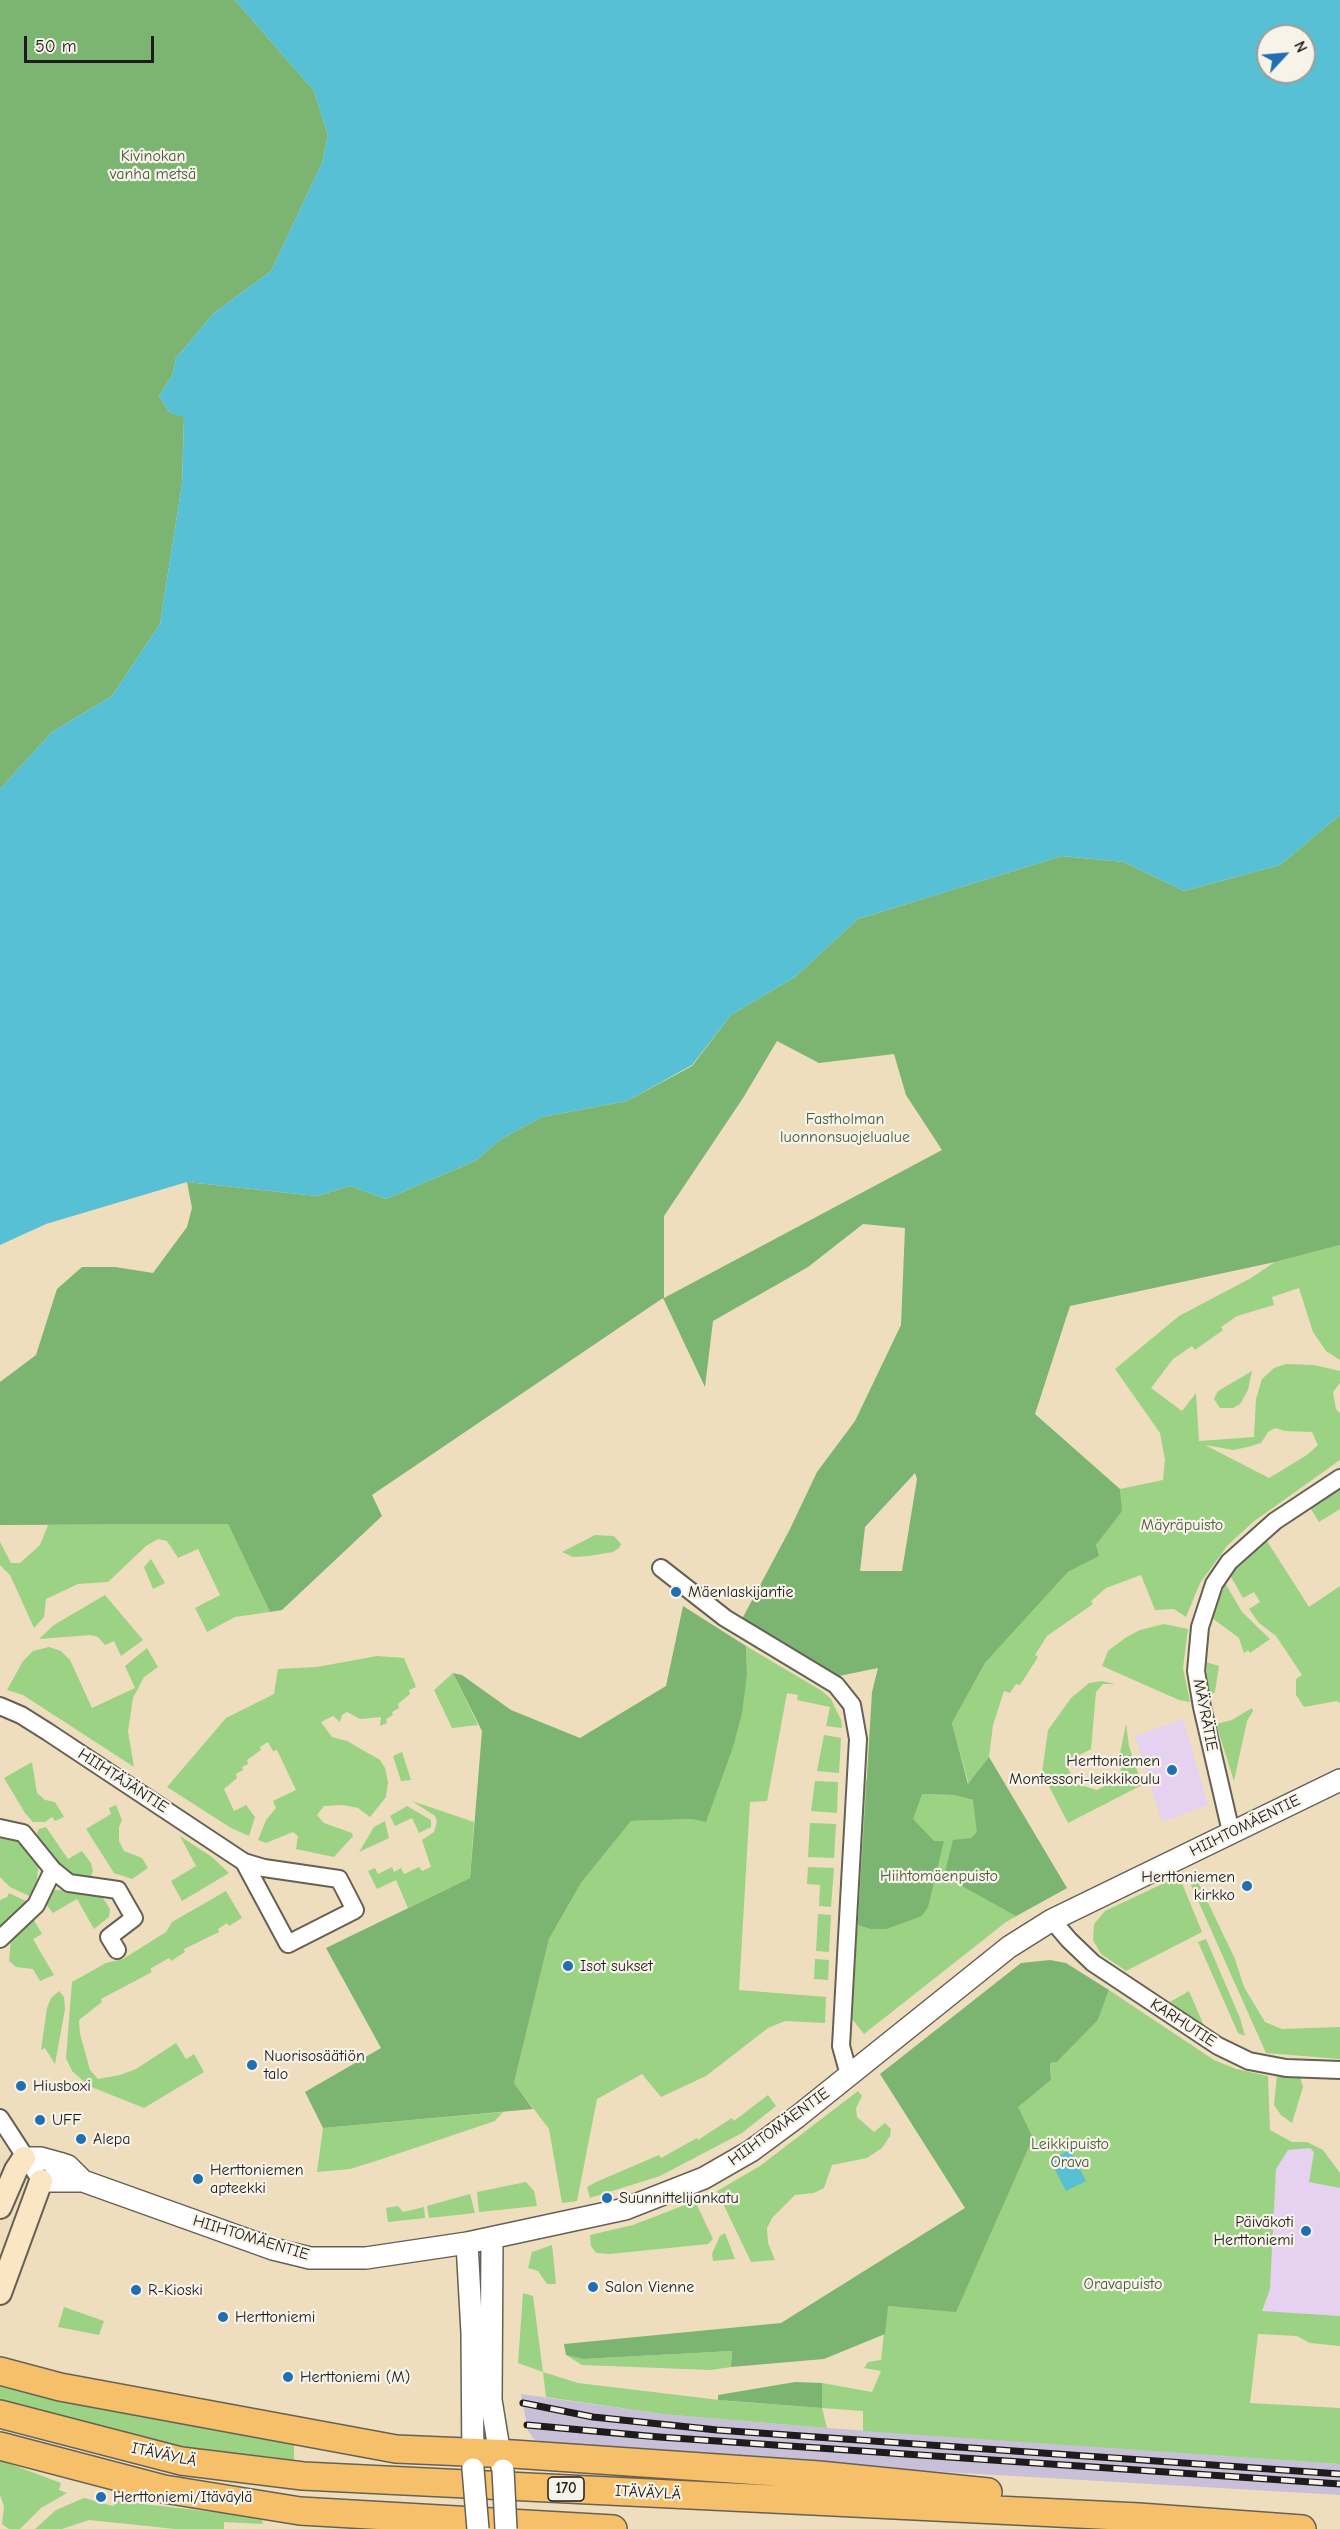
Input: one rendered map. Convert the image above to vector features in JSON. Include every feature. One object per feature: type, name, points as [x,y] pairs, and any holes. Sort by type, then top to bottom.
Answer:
[{"type":"highway","points":[[0,2372],[82,2391],[473,2462],[819,2475],[1067,2500],[1139,2517]]},
{"type":"highway","name":"ITÄVÄYLÄ","points":[[0,2414],[181,2461],[303,2476],[1139,2517],[1302,2529]]},
{"type":"highway","name":"ITÄVÄYLÄ","points":[[0,2446],[164,2489],[300,2511],[613,2529]]},
{"type":"main road","points":[[0,2207],[16,2170],[24,2158]]},
{"type":"main road","points":[[0,2293],[41,2181]]},
{"type":"street","name":"MÄYRÄTIE","points":[[1231,1832],[1196,1671],[1202,1618],[1214,1584],[1229,1562],[1275,1521],[1340,1478]]},
{"type":"street","points":[[661,1568],[702,1602],[742,1629],[836,1685],[852,1705],[858,1739],[841,2046],[849,2075]]},
{"type":"street","name":"HIIHTÄJÄNTIE","points":[[0,1706],[21,1715],[48,1732],[243,1862],[339,1879],[355,1910],[288,1944],[243,1862]]},
{"type":"street","name":"HIIHTOMÄENTIE","points":[[41,2181],[83,2181],[299,2257],[366,2258],[492,2239],[625,2209],[704,2178],[751,2151],[1009,1947],[1052,1920],[1340,1780]]},
{"type":"street","points":[[0,1828],[23,1833],[53,1870],[69,1883],[118,1890],[134,1918],[109,1936],[117,1950]]},
{"type":"street","points":[[0,1939],[36,1905],[53,1870]]},
{"type":"street","name":"KARHUTIE","points":[[1052,1920],[1093,1963],[1218,2046],[1249,2061],[1286,2068],[1340,2070]]},
{"type":"street","points":[[0,2118],[41,2181]]},
{"type":"street","name":"HIIHTOMÄENTIE","points":[[24,2158],[40,2158],[68,2166],[83,2181]]},
{"type":"street","points":[[492,2239],[491,2400],[501,2463],[506,2529]]},
{"type":"street","points":[[467,2243],[472,2333],[473,2462],[478,2529]]},
{"type":"shaded area","name":"Herttoniemen Montessori-leikkikoulu","points":[[1183,1719],[1208,1805],[1162,1822],[1135,1736]]},
{"type":"shaded area","name":"Päiväkoti Herttoniemi","points":[[1307,2142],[1323,2150],[1340,2173],[1340,2316],[1262,2312],[1270,2289],[1276,2169],[1287,2150]]},
{"type":"shaded area","points":[[521,2394],[662,2414],[827,2428],[1340,2464],[1340,2495],[928,2471],[541,2442],[534,2439],[528,2431]]},
{"type":"green space","name":"Kivinokan vanha metsä","points":[[0,0],[235,0],[314,91],[328,136],[322,163],[271,271],[214,313],[176,358],[172,376],[159,396],[170,413],[184,416],[182,484],[160,624],[112,696],[52,732],[0,789]]},
{"type":"green space","points":[[1340,815],[1340,1245],[1275,1262],[1070,1306],[1035,1414],[1120,1489],[1122,1511],[1096,1545],[1099,1556],[1068,1572],[985,1663],[952,1723],[968,1784],[989,1757],[1067,1888],[1016,1916],[944,1876],[953,1840],[971,1838],[977,1832],[973,1800],[954,1795],[922,1794],[913,1819],[934,1841],[944,1841],[928,1907],[922,1916],[886,1929],[871,1929],[858,1925],[872,1692],[878,1668],[839,1676],[742,1619],[790,1529],[817,1472],[855,1421],[901,1325],[905,1228],[863,1224],[808,1267],[713,1321],[705,1387],[663,1298],[372,1495],[382,1516],[282,1610],[270,1612],[228,1524],[0,1525],[0,1382],[36,1355],[57,1289],[82,1267],[115,1267],[153,1273],[187,1227],[192,1208],[187,1182],[317,1196],[350,1186],[386,1199],[475,1161],[501,1139],[542,1117],[627,1101],[692,1066],[731,1015],[795,977],[858,919],[1062,856],[1124,862],[1184,891],[1280,865]],"holes":[[[777,1041],[819,1063],[894,1054],[906,1095],[942,1150],[664,1298],[664,1216],[743,1098]],[[915,1473],[917,1479],[902,1571],[860,1571],[865,1527]]]},
{"type":"green space","name":"Mäyräpuisto","points":[[1340,1245],[1340,1360],[1326,1351],[1313,1332],[1299,1288],[1272,1297],[1274,1305],[1237,1316],[1221,1327],[1223,1330],[1195,1350],[1192,1346],[1173,1359],[1151,1388],[1182,1411],[1196,1393],[1199,1441],[1254,1437],[1256,1399],[1262,1379],[1274,1368],[1286,1364],[1314,1365],[1340,1371],[1340,1383],[1333,1392],[1336,1409],[1340,1413],[1340,1460],[1253,1522],[1227,1546],[1200,1583],[1186,1617],[1174,1609],[1155,1610],[1141,1575],[1106,1588],[1091,1601],[1093,1604],[1047,1636],[1035,1655],[1038,1657],[1020,1685],[1016,1684],[1010,1693],[1004,1691],[993,1725],[989,1757],[969,1785],[952,1723],[985,1663],[1068,1572],[1098,1556],[1096,1545],[1121,1511],[1120,1489],[1163,1480],[1165,1460],[1160,1433],[1115,1369],[1179,1316],[1251,1278],[1275,1262]],"holes":[[[1275,1428],[1285,1431],[1312,1432],[1318,1445],[1307,1455],[1269,1478],[1205,1445],[1233,1450],[1261,1443],[1268,1432]]]},
{"type":"green space","points":[[1252,1371],[1248,1390],[1240,1404],[1233,1408],[1220,1408],[1214,1399],[1218,1391]]},
{"type":"green space","points":[[1340,1485],[1340,1509],[1319,1522],[1309,1506]]},
{"type":"green space","points":[[228,1524],[270,1612],[235,1617],[207,1632],[195,1608],[220,1595],[198,1549],[178,1558],[167,1541],[158,1539],[146,1546],[108,1582],[78,1584],[46,1599],[44,1617],[34,1628],[10,1575],[0,1565],[0,1542],[11,1563],[20,1563],[40,1545],[48,1525]]},
{"type":"green space","points":[[595,1535],[614,1536],[621,1544],[613,1552],[589,1556],[573,1557],[562,1552]]},
{"type":"green space","points":[[1265,1538],[1309,1607],[1340,1586],[1340,1703],[1337,1701],[1304,1707],[1296,1695],[1296,1679],[1302,1675],[1276,1636],[1259,1623],[1249,1609],[1260,1602],[1254,1592],[1243,1598],[1230,1575],[1243,1557]]},
{"type":"green space","points":[[151,1559],[165,1583],[153,1589],[144,1567]]},
{"type":"green space","points":[[1225,1583],[1242,1612],[1270,1639],[1250,1653],[1248,1650],[1244,1653],[1239,1638],[1212,1618]]},
{"type":"green space","points":[[105,1595],[143,1640],[121,1656],[114,1641],[105,1645],[98,1637],[90,1635],[39,1639],[54,1625]]},
{"type":"green space","points":[[683,1606],[746,1646],[747,1674],[742,1713],[733,1747],[706,1822],[692,1819],[631,1821],[581,1883],[549,1939],[514,2083],[533,2109],[323,2128],[305,2092],[381,2048],[326,1948],[470,1878],[482,1731],[453,1673],[462,1675],[511,1710],[580,1738],[666,1686]]},
{"type":"green space","points":[[1164,1624],[1188,1629],[1183,1668],[1190,1702],[1179,1700],[1102,1666],[1108,1651],[1125,1638],[1140,1630]]},
{"type":"green space","points":[[746,1646],[822,1691],[831,1699],[841,1720],[842,1728],[826,1726],[830,1707],[797,1700],[798,1695],[787,1693],[767,1801],[750,1802],[739,1990],[826,1997],[825,2023],[785,2021],[768,2028],[706,2076],[661,2097],[642,2074],[597,2099],[577,2201],[562,2203],[549,2129],[514,2083],[549,1939],[581,1883],[631,1821],[692,1819],[706,1821],[747,1674]]},
{"type":"green space","points":[[49,1647],[61,1651],[70,1660],[92,1708],[135,1688],[125,1666],[147,1648],[158,1667],[144,1677],[133,1698],[128,1731],[134,1767],[23,1695],[7,1690],[23,1661],[33,1651]]},
{"type":"green space","points":[[377,1656],[404,1658],[416,1687],[409,1690],[410,1694],[398,1704],[399,1708],[386,1719],[387,1723],[380,1726],[381,1717],[360,1719],[347,1712],[342,1715],[340,1722],[333,1716],[321,1722],[332,1737],[347,1741],[380,1760],[385,1768],[388,1782],[386,1797],[370,1817],[358,1808],[343,1805],[324,1806],[317,1815],[324,1823],[352,1833],[353,1836],[334,1857],[296,1849],[298,1836],[293,1832],[266,1843],[258,1840],[266,1820],[276,1808],[273,1801],[296,1790],[277,1750],[273,1751],[268,1742],[247,1760],[248,1764],[236,1774],[237,1778],[224,1789],[234,1811],[246,1805],[255,1817],[249,1836],[231,1828],[167,1787],[226,1718],[274,1694],[278,1669],[317,1667]]},
{"type":"green space","points":[[1206,1662],[1219,1666],[1215,1692],[1209,1697]]},
{"type":"green space","points":[[453,1673],[478,1725],[452,1728],[434,1690]]},
{"type":"green space","points":[[1102,1681],[1115,1684],[1103,1684],[1096,1692],[1091,1749],[1072,1759],[1068,1769],[1077,1784],[1097,1790],[1121,1777],[1120,1753],[1126,1724],[1129,1746],[1142,1785],[1068,1823],[1042,1773],[1048,1730],[1071,1698],[1089,1683]]},
{"type":"green space","points":[[1252,1708],[1234,1781],[1216,1724],[1232,1720]]},
{"type":"green space","points":[[824,1735],[841,1738],[839,1773],[817,1771]]},
{"type":"green space","points":[[402,1752],[411,1780],[401,1781],[393,1756]]},
{"type":"green space","points":[[32,1762],[37,1793],[45,1800],[55,1802],[64,1817],[55,1821],[52,1817],[45,1822],[33,1822],[4,1778]]},
{"type":"green space","name":"Hiihtomäenpuisto","points":[[866,1779],[921,1794],[954,1795],[973,1800],[1067,1888],[1006,1922],[864,2034],[852,2019]]},
{"type":"green space","points":[[815,1781],[838,1782],[837,1813],[811,1811]]},
{"type":"green space","points":[[412,1801],[474,1822],[470,1878],[408,1908],[396,1880],[377,1889],[368,1871],[375,1868],[378,1874],[392,1867],[394,1872],[401,1868],[404,1874],[419,1867],[422,1871],[431,1867],[422,1840],[434,1832],[437,1822],[435,1816]]},
{"type":"green space","points":[[116,1805],[122,1820],[119,1827],[119,1841],[124,1851],[142,1858],[148,1868],[132,1879],[114,1873],[86,1829],[111,1814],[109,1808]]},
{"type":"green space","points":[[407,1806],[431,1820],[431,1827],[419,1833],[412,1818],[395,1826],[390,1816]]},
{"type":"green space","points":[[385,1821],[389,1838],[359,1852],[374,1827]]},
{"type":"green space","points":[[810,1823],[836,1824],[834,1858],[808,1857]]},
{"type":"green space","points":[[46,1827],[68,1859],[82,1851],[91,1863],[93,1871],[91,1877],[71,1874],[60,1868],[41,1844],[37,1833],[39,1829]]},
{"type":"green space","points":[[3,1834],[12,1834],[39,1858],[36,1890],[29,1896],[10,1887],[0,1877],[0,1837]]},
{"type":"green space","points":[[180,1836],[212,1857],[229,1873],[182,1901],[171,1881],[196,1866]]},
{"type":"green space","points":[[808,1867],[834,1868],[831,1907],[819,1906],[820,1885],[807,1884]]},
{"type":"green space","points":[[1179,1876],[1202,1932],[1126,1971],[1101,1954],[1093,1940],[1094,1924],[1105,1911]]},
{"type":"green space","points":[[1198,1882],[1235,1959],[1244,1987],[1265,2022],[1282,2029],[1340,2027],[1340,2059],[1266,2053],[1191,1885]]},
{"type":"green space","points":[[55,1890],[96,1892],[101,1895],[110,1909],[109,1917],[94,1929],[77,1899],[53,1913],[44,1902],[48,1893]]},
{"type":"green space","points":[[226,1891],[242,1918],[229,1926],[227,1923],[218,1929],[219,1932],[184,1949],[185,1952],[171,1961],[169,1958],[150,1969],[152,1972],[101,1999],[102,2002],[79,2020],[80,2034],[90,2070],[98,2079],[136,2069],[176,2043],[186,2059],[194,2054],[204,2072],[144,2108],[89,2086],[72,2071],[66,2058],[72,1982],[106,1963],[123,1959],[166,1932],[172,1922]]},
{"type":"green space","points":[[9,1893],[26,1901],[27,1906],[0,1926],[0,1900],[7,1897]]},
{"type":"green space","points":[[818,1914],[831,1915],[829,1952],[816,1951]]},
{"type":"green space","points":[[31,1915],[42,1934],[33,1939],[54,1975],[40,1981],[33,1969],[16,1967],[9,1961],[11,1939]]},
{"type":"green space","points":[[1206,1939],[1240,2018],[1245,2036],[1238,2033],[1198,1942]]},
{"type":"green space","points":[[815,1959],[829,1960],[828,1980],[814,1979]]},
{"type":"green space","points":[[1050,1960],[1066,1963],[1109,1990],[1098,2020],[1057,2062],[1050,2063],[1051,2080],[1018,2107],[1033,2138],[956,2312],[888,2306],[885,2334],[824,2359],[731,2367],[732,2351],[583,2359],[566,2355],[564,2344],[781,2323],[965,2208],[880,2074],[1021,1963]]},
{"type":"green space","name":"Oravapuisto","points":[[1109,1990],[1214,2060],[1236,2069],[1268,2076],[1270,2130],[1292,2142],[1307,2142],[1323,2150],[1340,2173],[1340,2188],[1309,2182],[1314,2152],[1310,2148],[1288,2150],[1276,2169],[1270,2289],[1262,2311],[1340,2316],[1340,2346],[1310,2343],[1297,2336],[1258,2334],[1250,2403],[1340,2408],[1340,2464],[863,2431],[863,2411],[822,2408],[822,2383],[872,2392],[881,2371],[864,2368],[868,2362],[881,2360],[887,2306],[956,2311],[1033,2138],[1017,2107],[1051,2080],[1050,2063],[1057,2062],[1098,2020]]},
{"type":"green space","points":[[59,1991],[64,1997],[65,2009],[55,2064],[45,2048],[41,2050],[47,2008],[51,1998]]},
{"type":"green space","points":[[1189,1991],[1204,2026],[1170,2002]]},
{"type":"green space","points":[[1277,2075],[1300,2077],[1303,2087],[1292,2123],[1281,2115],[1274,2105]]},
{"type":"green space","points":[[858,2091],[862,2096],[856,2108],[857,2117],[874,2132],[885,2123],[891,2129],[890,2136],[882,2148],[867,2158],[832,2165],[824,2188],[814,2193],[795,2195],[772,2218],[767,2228],[768,2243],[775,2260],[751,2262],[717,2191],[760,2166]]},
{"type":"green space","points":[[768,2095],[776,2106],[742,2133],[660,2176],[590,2198],[587,2187],[659,2155],[661,2158],[697,2138],[698,2140],[732,2118],[734,2121]]},
{"type":"green space","points":[[503,2112],[495,2121],[379,2160],[350,2169],[317,2172],[323,2128]]},
{"type":"green space","points":[[526,2182],[534,2191],[537,2206],[479,2212],[477,2192]]},
{"type":"green space","points":[[470,2194],[475,2213],[429,2218],[427,2206]]},
{"type":"green space","points":[[695,2201],[713,2239],[708,2244],[610,2254],[596,2253],[591,2246],[590,2235],[633,2225]]},
{"type":"green space","points":[[398,2206],[403,2212],[424,2207],[425,2218],[388,2222],[386,2208]]},
{"type":"green space","points":[[725,2233],[735,2259],[713,2261],[712,2254],[720,2236]]},
{"type":"green space","points":[[552,2245],[556,2284],[547,2284],[538,2271],[528,2268],[532,2252]]},
{"type":"green space","points":[[523,2293],[533,2296],[543,2372],[518,2363]]},
{"type":"green space","points":[[64,2307],[104,2321],[99,2335],[58,2327]]},
{"type":"green space","points":[[732,2351],[731,2367],[711,2370],[582,2365],[566,2355],[583,2359]]},
{"type":"green space","points":[[543,2372],[578,2383],[728,2401],[822,2408],[827,2428],[662,2414],[546,2397]]},
{"type":"green space","points":[[0,2382],[294,2437],[294,2462],[265,2456],[265,2461],[207,2455],[24,2409],[24,2406],[0,2399]]},
{"type":"green space","points":[[795,2382],[822,2383],[822,2408],[718,2400],[718,2395]]},
{"type":"green space","points":[[0,2460],[61,2483],[59,2490],[67,2493],[41,2508],[20,2529],[9,2529],[2,2524],[4,2506],[0,2495]]},
{"type":"green space","points":[[84,2498],[113,2506],[117,2501],[222,2513],[262,2520],[263,2524],[224,2522],[224,2529],[175,2529],[89,2520],[62,2529],[35,2529],[56,2510]]},
{"type":"water","points":[[235,0],[1340,0],[1340,815],[1280,865],[1184,891],[1124,862],[1062,856],[858,919],[795,977],[731,1015],[692,1065],[627,1101],[542,1117],[501,1139],[475,1161],[386,1199],[350,1186],[317,1196],[187,1182],[46,1224],[0,1245],[0,789],[52,732],[112,696],[160,624],[182,484],[184,417],[170,413],[159,396],[172,376],[176,358],[214,313],[271,271],[322,163],[328,136],[314,91]]},
{"type":"water","points":[[1070,2150],[1086,2181],[1066,2191],[1050,2160]]},
{"type":"railway","points":[[523,2403],[593,2417],[717,2430],[1340,2474]]},
{"type":"railway","points":[[527,2425],[659,2437],[1340,2484]]},
{"type":"place","name":"Mäenlaskijantie","points":[[676,1592]]},
{"type":"place","name":"Herttoniemen Montessori-leikkikoulu","points":[[1172,1770]]},
{"type":"place","name":"Herttoniemen kirkko","points":[[1247,1886]]},
{"type":"place","name":"Isot sukset","points":[[568,1966]]},
{"type":"place","name":"Nuorisosäätiön talo","points":[[252,2065]]},
{"type":"place","name":"Hiusboxi","points":[[21,2086]]},
{"type":"place","name":"UFF","points":[[40,2120]]},
{"type":"place","name":"Alepa","points":[[81,2139]]},
{"type":"place","name":"Herttoniemen apteekki","points":[[198,2179]]},
{"type":"place","name":"Suunnittelijankatu","points":[[607,2198]]},
{"type":"place","name":"Päiväkoti Herttoniemi","points":[[1306,2231]]},
{"type":"place","name":"Salon Vienne","points":[[593,2287]]},
{"type":"place","name":"R-Kioski","points":[[136,2290]]},
{"type":"place","name":"Herttoniemi","points":[[223,2317]]},
{"type":"place","name":"Herttoniemi (M)","points":[[288,2377]]},
{"type":"place","name":"Herttoniemi/Itäväylä","points":[[101,2497]]},
{"type":"park label","name":"Fastholman luonnonsuojelualue","points":[[845,1128]]},
{"type":"park label","name":"Leikkipuisto Orava","points":[[1070,2153]]}]
